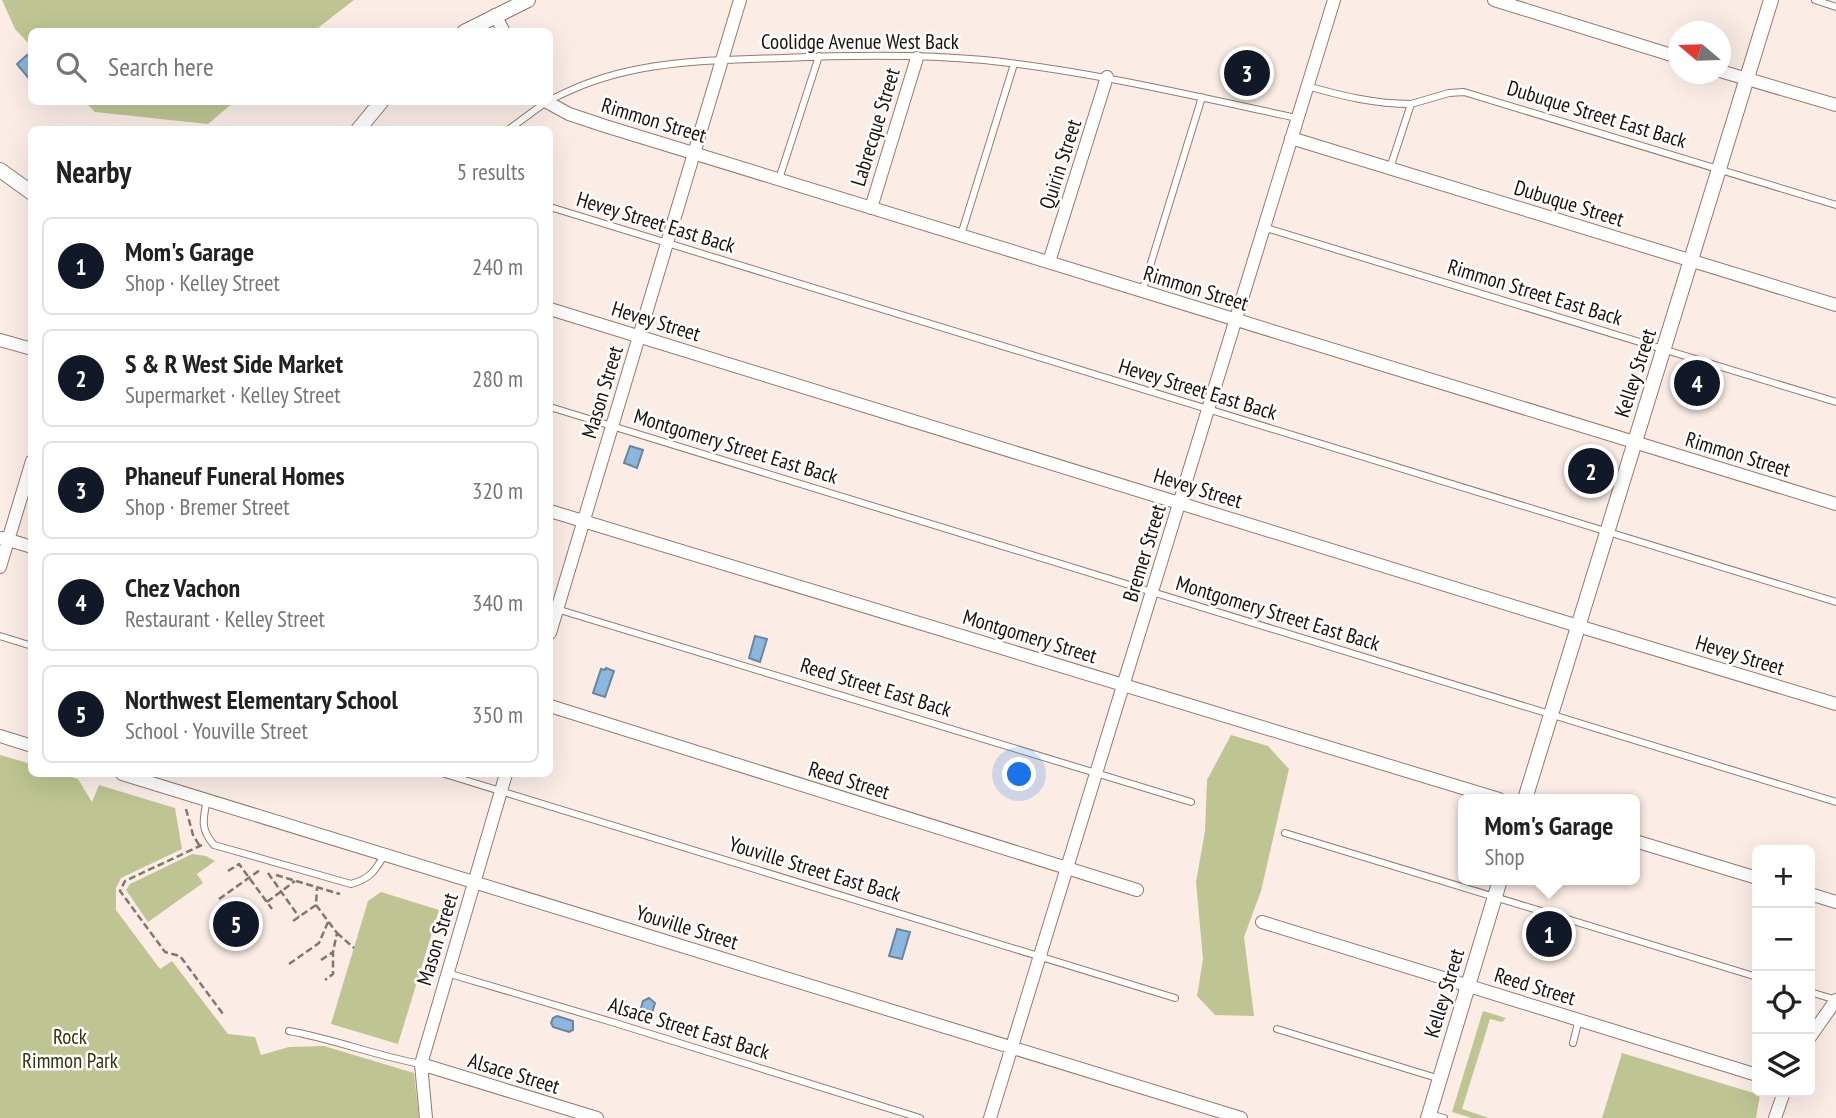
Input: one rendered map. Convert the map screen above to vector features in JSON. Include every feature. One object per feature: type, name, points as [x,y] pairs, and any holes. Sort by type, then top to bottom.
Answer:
[{"type":"street","points":[[471,28],[528,0]]},
{"type":"street","name":"Mason Street","points":[[553,608],[583,522],[740,0]]},
{"type":"street","name":"Bremer Street","points":[[990,1118],[1334,0]]},
{"type":"street","points":[[1494,0],[1668,54]]},
{"type":"street","name":"Kelley Street","points":[[1527,794],[1771,0]]},
{"type":"street","points":[[495,15],[502,28]]},
{"type":"street","name":"Labrecque Street","points":[[871,208],[917,58]]},
{"type":"street","points":[[1731,74],[1836,105]]},
{"type":"street","name":"Quirin Street","points":[[1049,262],[1107,77]]},
{"type":"street","name":"Rimmon Street","points":[[553,104],[569,114],[779,180],[1836,504]]},
{"type":"street","points":[[361,126],[379,105]]},
{"type":"street","name":"Dubuque Street","points":[[1291,138],[1836,305]]},
{"type":"street","points":[[0,170],[28,190]]},
{"type":"street","name":"Hevey Street","points":[[553,310],[1836,704]]},
{"type":"street","points":[[0,340],[28,348]]},
{"type":"street","points":[[0,567],[4,539],[28,472]]},
{"type":"street","name":"Montgomery Street","points":[[553,512],[1483,794]]},
{"type":"street","points":[[4,539],[28,546]]},
{"type":"street","name":"Reed Street","points":[[553,707],[1137,890]]},
{"type":"street","points":[[0,736],[28,745]]},
{"type":"street","name":"Youville Street","points":[[132,777],[1241,1118]]},
{"type":"street","name":"Mason Street","points":[[426,1118],[421,1064],[505,777]]},
{"type":"street","points":[[1640,843],[1752,876]]},
{"type":"street","name":"Kelley Street","points":[[1428,1116],[1499,885]]},
{"type":"street","points":[[1815,896],[1836,902]]},
{"type":"street","name":"Reed Street","points":[[1262,922],[1752,1073]]},
{"type":"street","points":[[1812,1034],[1836,1000]]},
{"type":"street","name":"Alsace Street","points":[[421,1064],[597,1118]]},
{"type":"street","points":[[1775,1118],[1782,1097]]},
{"type":"lane","points":[[1815,0],[1836,6]]},
{"type":"lane","name":"Coolidge Avenue West Back","points":[[553,99],[595,80],[628,72],[724,60],[819,56],[950,58],[1107,77],[1297,118]]},
{"type":"lane","points":[[779,180],[819,56]]},
{"type":"lane","points":[[961,235],[1014,64]]},
{"type":"lane","name":"Dubuque Street East Back","points":[[1307,86],[1354,99],[1389,104],[1411,104],[1449,93],[1464,92],[1836,205]]},
{"type":"lane","points":[[1142,292],[1202,97]]},
{"type":"lane","points":[[1390,168],[1411,104]]},
{"type":"lane","name":"Coolidge Avenue West Back","points":[[514,126],[542,105]]},
{"type":"lane","name":"Hevey Street East Back","points":[[553,208],[1836,602]]},
{"type":"lane","name":"Rimmon Street East Back","points":[[1263,228],[1836,402]]},
{"type":"lane","name":"Montgomery Street East Back","points":[[553,408],[1836,802]]},
{"type":"lane","name":"Reed Street East Back","points":[[553,608],[1191,802]]},
{"type":"lane","points":[[0,636],[28,645]]},
{"type":"lane","name":"Youville Street East Back","points":[[455,777],[1175,998]]},
{"type":"lane","points":[[207,800],[203,820],[206,836],[214,845],[351,884],[365,881],[372,875],[385,854]]},
{"type":"lane","points":[[1285,833],[1752,975]]},
{"type":"lane","name":"Alsace Street East Back","points":[[447,973],[920,1118]]},
{"type":"lane","points":[[1815,994],[1836,1000]]},
{"type":"lane","points":[[1573,1043],[1579,1019]]},
{"type":"lane","points":[[1277,1029],[1440,1079]]},
{"type":"lane","points":[[289,1031],[421,1064]]},
{"type":"lane","points":[[1428,1116],[1444,1118]]},
{"type":"path","points":[[211,841],[125,881],[120,891],[165,952],[180,956],[223,1014]]},
{"type":"path","points":[[228,871],[239,864],[272,909]]},
{"type":"path","points":[[219,900],[260,870]]},
{"type":"path","points":[[268,873],[299,917]]},
{"type":"path","points":[[267,902],[295,881]]},
{"type":"path","points":[[317,888],[316,905],[337,933],[354,948]]},
{"type":"path","points":[[293,921],[316,905]]},
{"type":"path","points":[[289,964],[319,943],[328,922]]},
{"type":"path","points":[[325,980],[333,974],[333,952],[337,933]]},
{"type":"path","points":[[321,960],[333,952]]},
{"type":"green space","points":[[2,0],[354,0],[318,28],[28,28],[28,43],[15,29]]},
{"type":"green space","points":[[88,105],[230,105],[208,124],[95,112]]},
{"type":"green space","points":[[1231,735],[1268,746],[1289,769],[1261,891],[1244,937],[1254,1016],[1215,1015],[1197,996],[1203,959],[1196,882],[1205,831],[1207,780]]},
{"type":"green space","name":"Rock Rimmon Park","points":[[0,755],[28,763],[28,777],[78,779],[92,802],[99,785],[175,808],[182,849],[121,878],[116,888],[116,910],[160,969],[172,961],[228,1034],[255,1037],[261,1055],[289,1047],[324,1046],[414,1073],[419,1118],[0,1118]]},
{"type":"green space","points":[[192,854],[206,856],[215,861],[197,874],[203,883],[148,922],[126,890],[130,884]]},
{"type":"green space","points":[[381,892],[439,910],[398,1044],[331,1024],[368,901]]},
{"type":"green space","points":[[1483,1011],[1506,1018],[1502,1022],[1490,1019],[1462,1109],[1489,1118],[1472,1118],[1452,1112]]},
{"type":"green space","points":[[1622,1053],[1752,1093],[1752,1097],[1760,1097],[1756,1118],[1602,1118]]},
{"type":"water","points":[[27,55],[28,77],[17,64]]},
{"type":"water","points":[[630,446],[643,450],[637,468],[624,463]]},
{"type":"water","points":[[755,636],[767,639],[760,662],[749,658]]},
{"type":"water","points":[[601,669],[614,671],[605,697],[593,693]]},
{"type":"water","points":[[897,929],[910,932],[902,959],[889,956]]},
{"type":"water","points":[[649,998],[655,1003],[650,1019],[643,1022],[639,1015],[643,1001]]},
{"type":"water","points":[[557,1016],[573,1021],[573,1030],[569,1032],[553,1027],[551,1023]]},
{"type":"place","name":"Phaneuf Funeral Homes","points":[[1247,73]]},
{"type":"place","name":"Chez Vachon","points":[[1697,383]]},
{"type":"place","name":"S & R West Side Market","points":[[1591,471]]},
{"type":"place","name":"Northwest Elementary School","points":[[236,924]]},
{"type":"place","name":"Mom's Garage","points":[[1549,934]]}]
